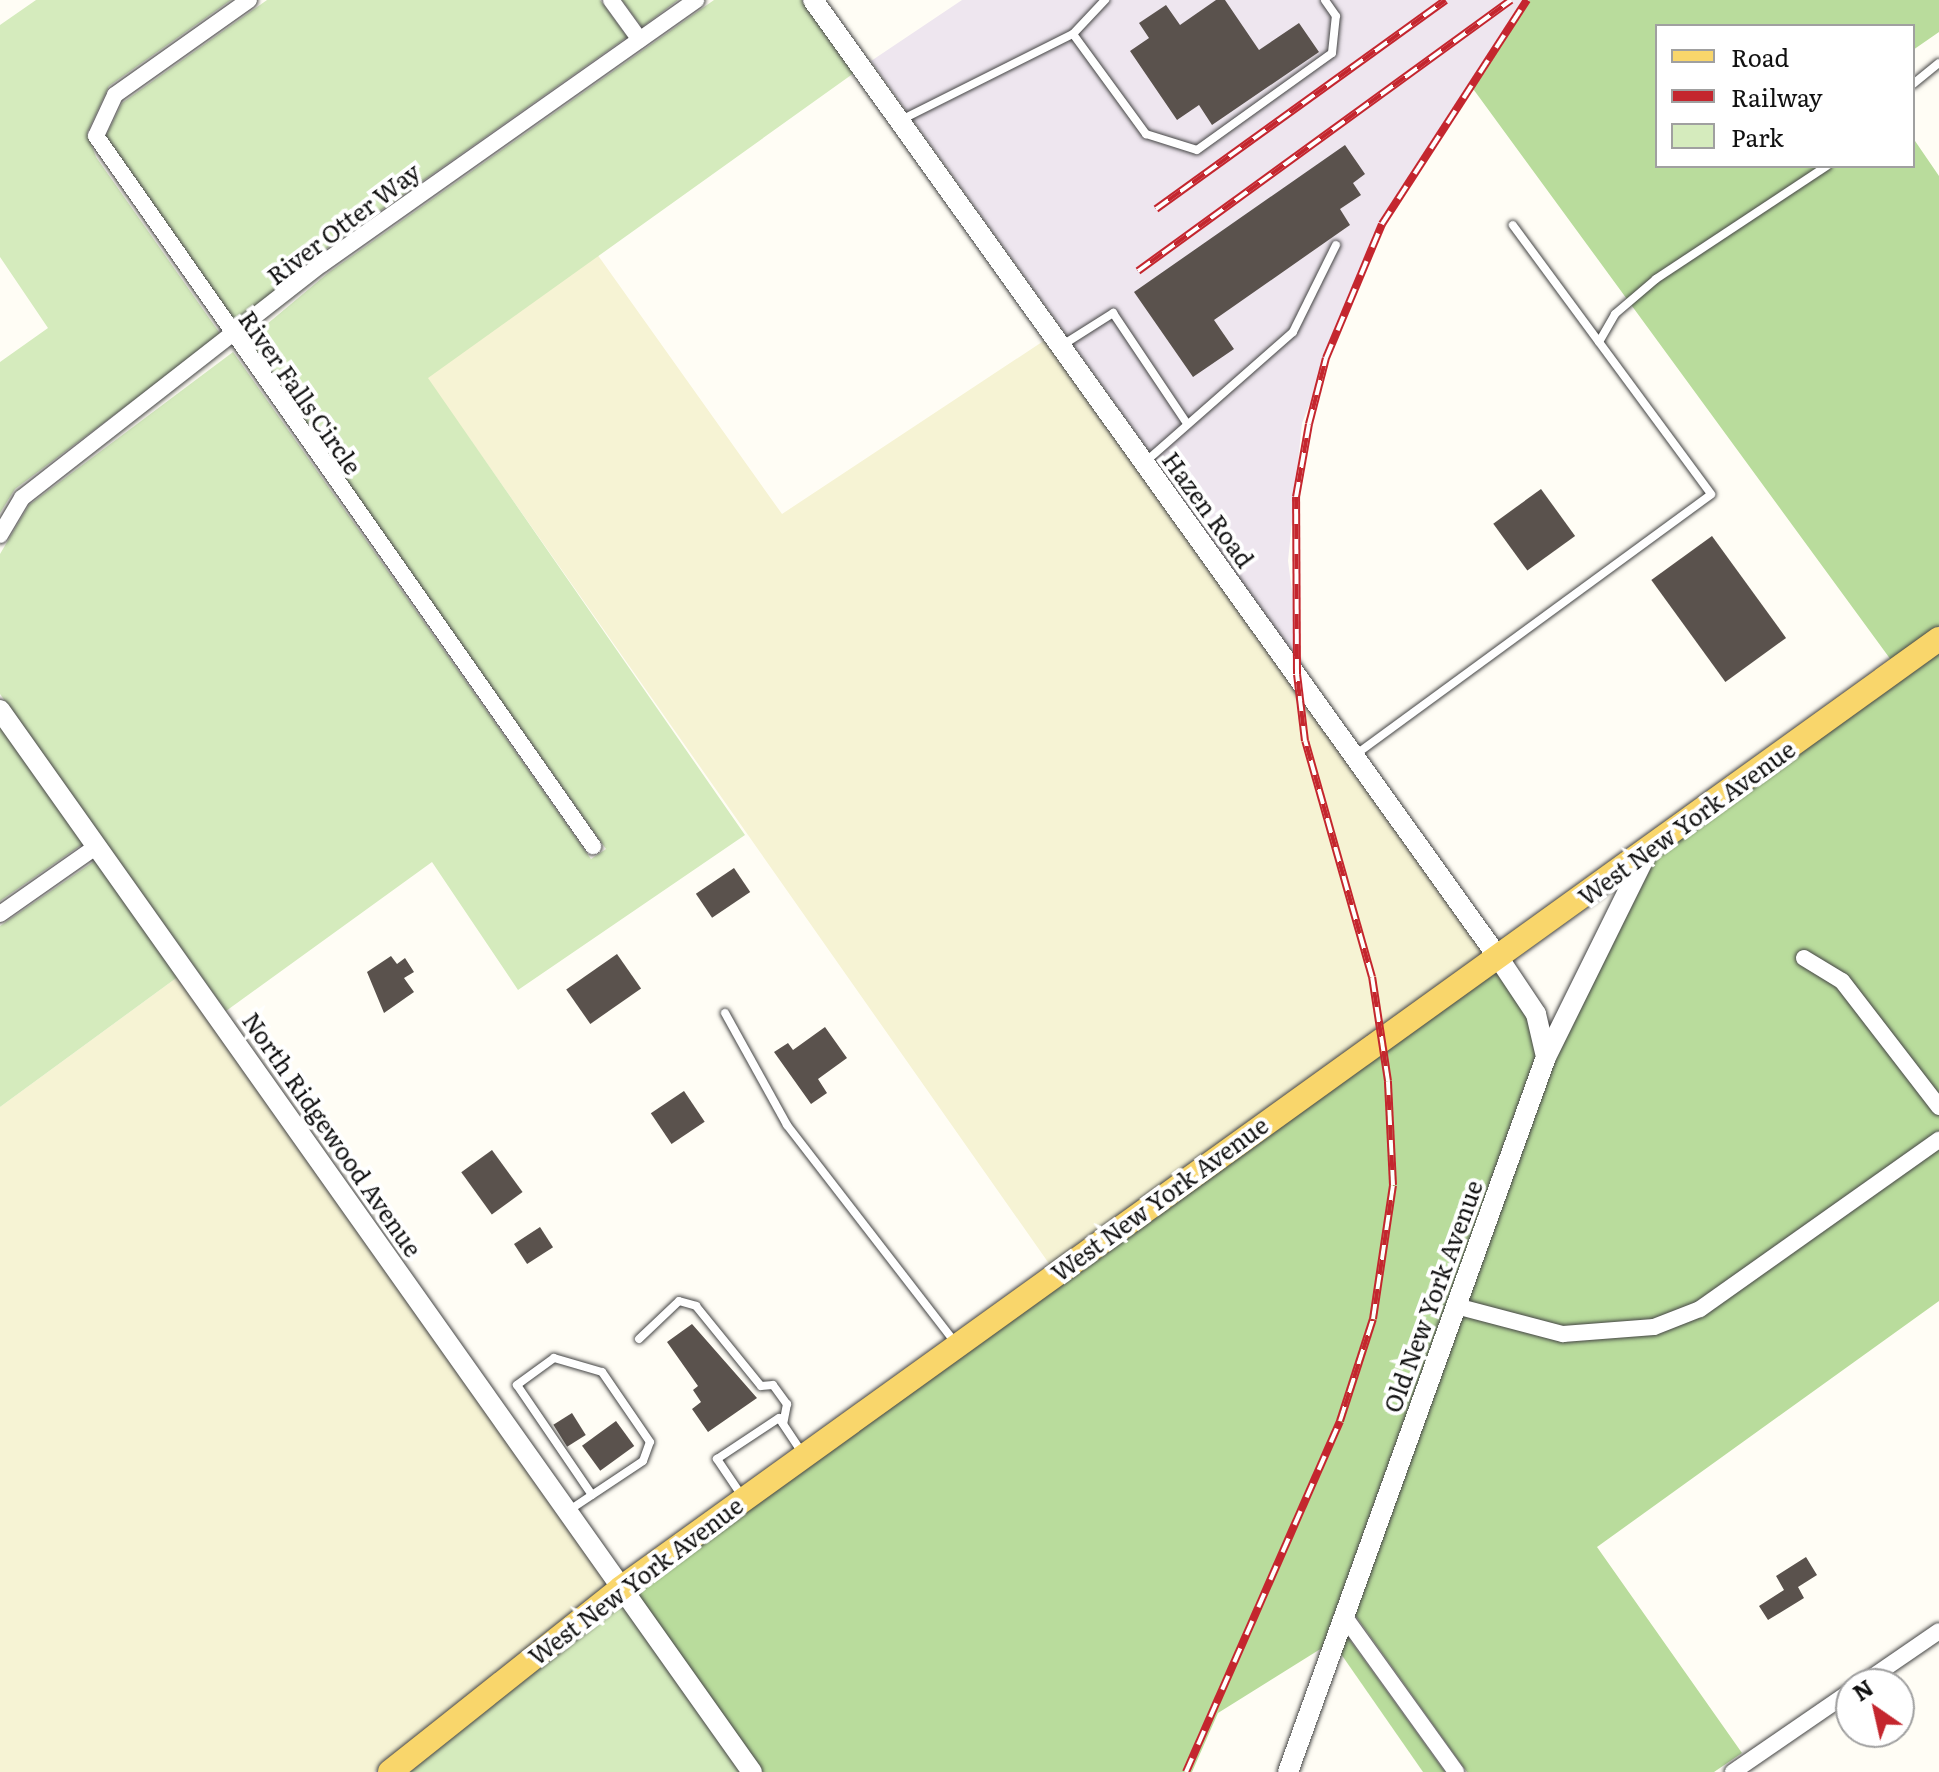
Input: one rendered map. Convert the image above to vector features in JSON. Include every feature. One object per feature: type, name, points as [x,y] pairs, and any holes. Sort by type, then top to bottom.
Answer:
[{"type":"main road","name":"West New York Avenue","points":[[390,1772],[621,1588],[744,1498],[1939,639]]},
{"type":"street","name":"River Falls Circle","points":[[249,0],[115,95],[96,136],[234,339],[593,846]]},
{"type":"street","points":[[611,0],[640,40]]},
{"type":"street","name":"River Otter Way","points":[[0,535],[22,498],[234,339],[322,264],[696,0]]},
{"type":"street","name":"Hazen Road","points":[[813,0],[1498,957],[1536,1014],[1546,1057]]},
{"type":"street","name":"North Ridgewood Avenue","points":[[0,710],[752,1772]]},
{"type":"street","points":[[0,914],[97,846]]},
{"type":"street","name":"Old New York Avenue","points":[[1288,1772],[1546,1057],[1649,849]]},
{"type":"street","points":[[1804,958],[1842,981],[1939,1107]]},
{"type":"street","points":[[1456,1306],[1563,1334],[1654,1327],[1700,1309],[1939,1140]]},
{"type":"street","points":[[1344,1616],[1456,1772]]},
{"type":"street","points":[[1885,1668],[1939,1631]]},
{"type":"street","points":[[1733,1772],[1835,1702]]},
{"type":"lane","points":[[900,121],[1073,34],[1105,0]]},
{"type":"lane","points":[[1073,34],[1146,134],[1197,150],[1332,53],[1336,16],[1325,0]]},
{"type":"lane","points":[[1915,82],[1939,63]]},
{"type":"lane","points":[[1599,342],[1615,314],[1656,279],[1824,168]]},
{"type":"lane","points":[[1354,756],[1711,494],[1513,225]]},
{"type":"lane","points":[[1144,463],[1186,422],[1293,332],[1336,245]]},
{"type":"lane","points":[[1060,346],[1113,313],[1186,422]]},
{"type":"lane","points":[[725,1013],[787,1125],[956,1345]]},
{"type":"lane","points":[[639,1339],[679,1301],[696,1306],[761,1386],[773,1385],[787,1404],[783,1424]]},
{"type":"lane","points":[[567,1512],[643,1461],[650,1442],[602,1372],[554,1358],[517,1385],[592,1495]]},
{"type":"lane","points":[[744,1498],[717,1459],[779,1418],[803,1455]]},
{"type":"shaded area","points":[[962,0],[1529,0],[1374,244],[1302,423],[1288,561],[1302,666],[871,61]]},
{"type":"shaded area","points":[[597,254],[782,514],[1045,340],[1484,954],[1050,1265],[427,378]]},
{"type":"shaded area","points":[[179,976],[608,1585],[374,1772],[0,1772],[0,1107]]},
{"type":"green space","points":[[36,0],[231,0],[109,86],[87,133],[96,157],[221,335],[15,489],[0,513],[0,362],[48,328],[0,257],[0,25]]},
{"type":"green space","points":[[267,0],[600,0],[627,37],[316,256],[235,324],[106,136],[122,103]]},
{"type":"green space","points":[[622,0],[678,0],[642,27]]},
{"type":"green space","points":[[714,0],[802,0],[854,73],[428,378],[745,835],[518,990],[432,862],[226,1011],[0,694],[0,554],[29,505],[233,352],[591,859],[606,849],[247,341],[328,273]]},
{"type":"green space","points":[[1529,0],[1939,0],[1939,32],[1915,49],[1915,24],[1655,24],[1655,168],[1915,168],[1915,141],[1939,176],[1939,626],[1891,660],[1471,86]]},
{"type":"green space","points":[[1939,651],[1939,1301],[1597,1547],[1742,1753],[1714,1772],[1467,1772],[1355,1615],[1555,1060],[1657,856]]},
{"type":"green space","points":[[0,725],[84,843],[0,901]]},
{"type":"green space","points":[[96,860],[179,976],[0,1107],[0,926]]},
{"type":"green space","points":[[1496,971],[1527,1018],[1536,1055],[1322,1648],[1218,1713],[1192,1772],[763,1772],[634,1591]]},
{"type":"green space","points":[[620,1602],[741,1772],[410,1772],[488,1705]]},
{"type":"green space","points":[[1347,1636],[1445,1772],[1423,1772],[1341,1654]]},
{"type":"building","points":[[1216,0],[1225,0],[1259,50],[1299,23],[1319,52],[1212,125],[1199,105],[1177,120],[1130,51],[1149,38],[1139,23],[1166,5],[1180,25]]},
{"type":"building","points":[[1345,145],[1365,174],[1353,183],[1361,195],[1340,209],[1350,225],[1214,320],[1234,349],[1193,377],[1134,292]]},
{"type":"building","points":[[1541,489],[1575,536],[1527,571],[1493,524]]},
{"type":"building","points":[[1712,536],[1786,638],[1725,682],[1651,580]]},
{"type":"building","points":[[734,868],[750,892],[712,918],[696,894]]},
{"type":"building","points":[[617,954],[641,988],[590,1024],[566,990]]},
{"type":"building","points":[[391,956],[397,964],[405,958],[414,972],[404,978],[414,992],[384,1013],[367,972]]},
{"type":"building","points":[[825,1027],[847,1058],[818,1079],[827,1093],[811,1104],[774,1052],[788,1043],[793,1050]]},
{"type":"building","points":[[684,1091],[705,1122],[672,1144],[651,1113]]},
{"type":"building","points":[[492,1150],[523,1192],[492,1214],[461,1172]]},
{"type":"building","points":[[540,1227],[553,1247],[527,1264],[514,1244]]},
{"type":"building","points":[[692,1324],[757,1398],[708,1432],[692,1409],[701,1402],[693,1390],[698,1386],[667,1342]]},
{"type":"building","points":[[572,1413],[586,1435],[567,1447],[553,1425]]},
{"type":"building","points":[[616,1421],[634,1446],[600,1471],[582,1446]]},
{"type":"building","points":[[1806,1557],[1817,1575],[1798,1587],[1804,1598],[1768,1620],[1759,1606],[1784,1590],[1776,1576]]},
{"type":"railway","points":[[1156,209],[1446,0]]},
{"type":"railway","points":[[1138,271],[1511,0]]},
{"type":"railway","points":[[1186,1772],[1340,1421],[1373,1319],[1393,1185],[1388,1081],[1372,977],[1305,741],[1297,674],[1296,497],[1309,424],[1326,358],[1382,224],[1527,0]]}]
